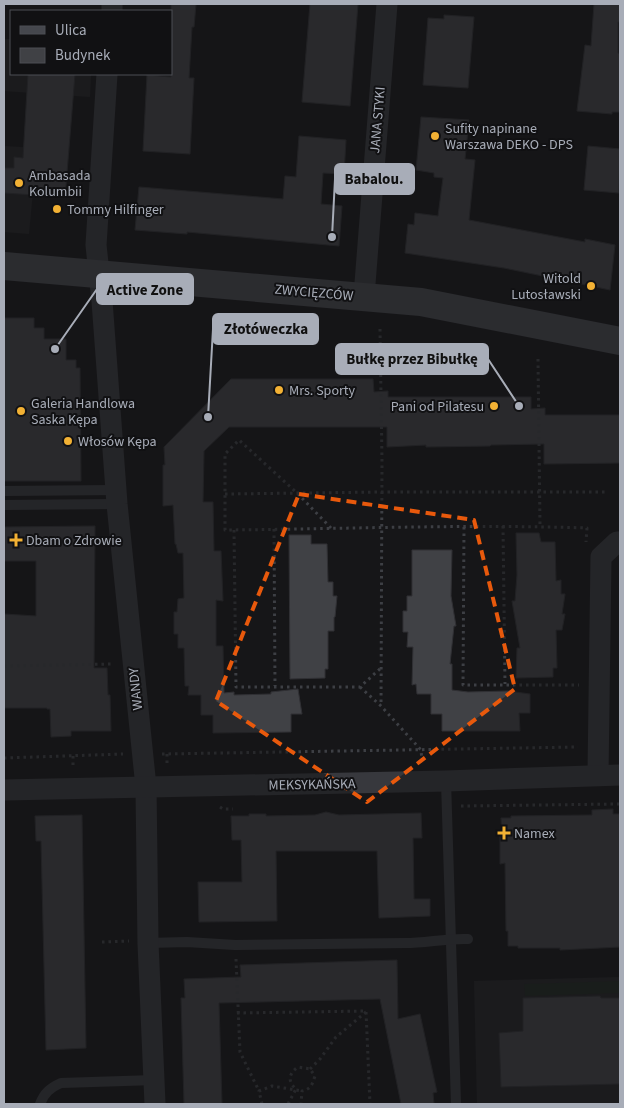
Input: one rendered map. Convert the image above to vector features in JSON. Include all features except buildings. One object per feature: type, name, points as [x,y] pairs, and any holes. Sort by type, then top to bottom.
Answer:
[{"type":"street","name":"JANA STYKI","points":[[364,296],[387,4]]},
{"type":"street","name":"WANDY","points":[[107,75],[96,245],[102,301],[116,497],[146,786],[148,943],[156,1104]]},
{"type":"street","name":"ZWYCIĘZCÓW","points":[[4,266],[364,296],[444,305],[620,340]]},
{"type":"street","points":[[598,775],[601,557],[617,542],[620,542]]},
{"type":"street","name":"MEKSYKAŃSKA","points":[[4,790],[446,781],[620,775]]},
{"type":"lane","points":[[4,491],[116,497]]},
{"type":"lane","points":[[4,506],[116,497]]},
{"type":"lane","points":[[446,781],[456,1104]]},
{"type":"lane","points":[[148,943],[188,942],[235,945],[405,944],[450,938],[468,939]]},
{"type":"lane","points":[[40,1104],[43,1095],[52,1087],[61,1083],[155,1080]]},
{"type":"path","points":[[380,329],[382,706]]},
{"type":"path","points":[[538,359],[540,526]]},
{"type":"path","points":[[331,528],[297,493],[239,440],[225,454],[225,530],[464,526],[586,528]]},
{"type":"path","points":[[225,494],[605,492]]},
{"type":"path","points":[[464,526],[462,685],[585,685]]},
{"type":"path","points":[[503,526],[505,684]]},
{"type":"path","points":[[274,529],[274,686]]},
{"type":"path","points":[[234,530],[236,687],[360,687],[382,706],[421,750]]},
{"type":"path","points":[[4,666],[132,664]]},
{"type":"path","points":[[360,687],[382,667]]},
{"type":"path","points":[[4,758],[598,747]]},
{"type":"path","points":[[235,945],[240,1052],[259,1092],[262,1104]]},
{"type":"path","points":[[238,1013],[366,1011]]},
{"type":"path","points":[[310,1069],[320,1059],[336,1036],[366,1011]]},
{"type":"path","points":[[366,1011],[370,1104]]},
{"type":"path","points":[[296,1089],[290,1082],[292,1071],[298,1067],[310,1069]]},
{"type":"path","points":[[259,1092],[272,1086],[302,1091],[309,1089],[314,1076],[310,1069]]},
{"type":"path","points":[[288,1104],[296,1089]]},
{"type":"path","points":[[301,1104],[302,1091]]},
{"type":"highlighted area","points":[[299,494],[474,520],[515,689],[367,802],[216,701]]},
{"type":"shaded area","points":[[4,39],[10,39],[10,75],[91,75],[90,97],[4,91]]},
{"type":"shaded area","name":"Ambasada Kolumbii","points":[[4,146],[37,148],[29,234],[4,232]]},
{"type":"shaded area","points":[[620,977],[620,1104],[477,1104],[474,981]]},
{"type":"shaded area","points":[[620,981],[620,993],[525,996],[524,984]]},
{"type":"place","name":"Sufity napinane Warszawa DEKO - DPS","points":[[435,136]]},
{"type":"place","name":"Ambasada Kolumbii","points":[[19,183]]},
{"type":"place","name":"Tommy Hilfinger","points":[[57,209]]},
{"type":"place","name":"Babalou.","points":[[332,237]]},
{"type":"place","name":"Witold Lutosławski","points":[[591,286]]},
{"type":"place","name":"Active Zone","points":[[55,349]]},
{"type":"place","name":"Mrs. Sporty","points":[[279,390]]},
{"type":"place","name":"Pani od Pilatesu","points":[[494,406]]},
{"type":"place","name":"Bułkę przez Bibułkę","points":[[519,406]]},
{"type":"place","name":"Galeria Handlowa Saska Kępa","points":[[21,411]]},
{"type":"place","name":"Złotóweczka","points":[[208,417]]},
{"type":"place","name":"Włosów Kępa","points":[[68,441]]},
{"type":"place","name":"Dbam o Zdrowie","points":[[16,540]]},
{"type":"place","name":"Namex","points":[[504,833]]}]
